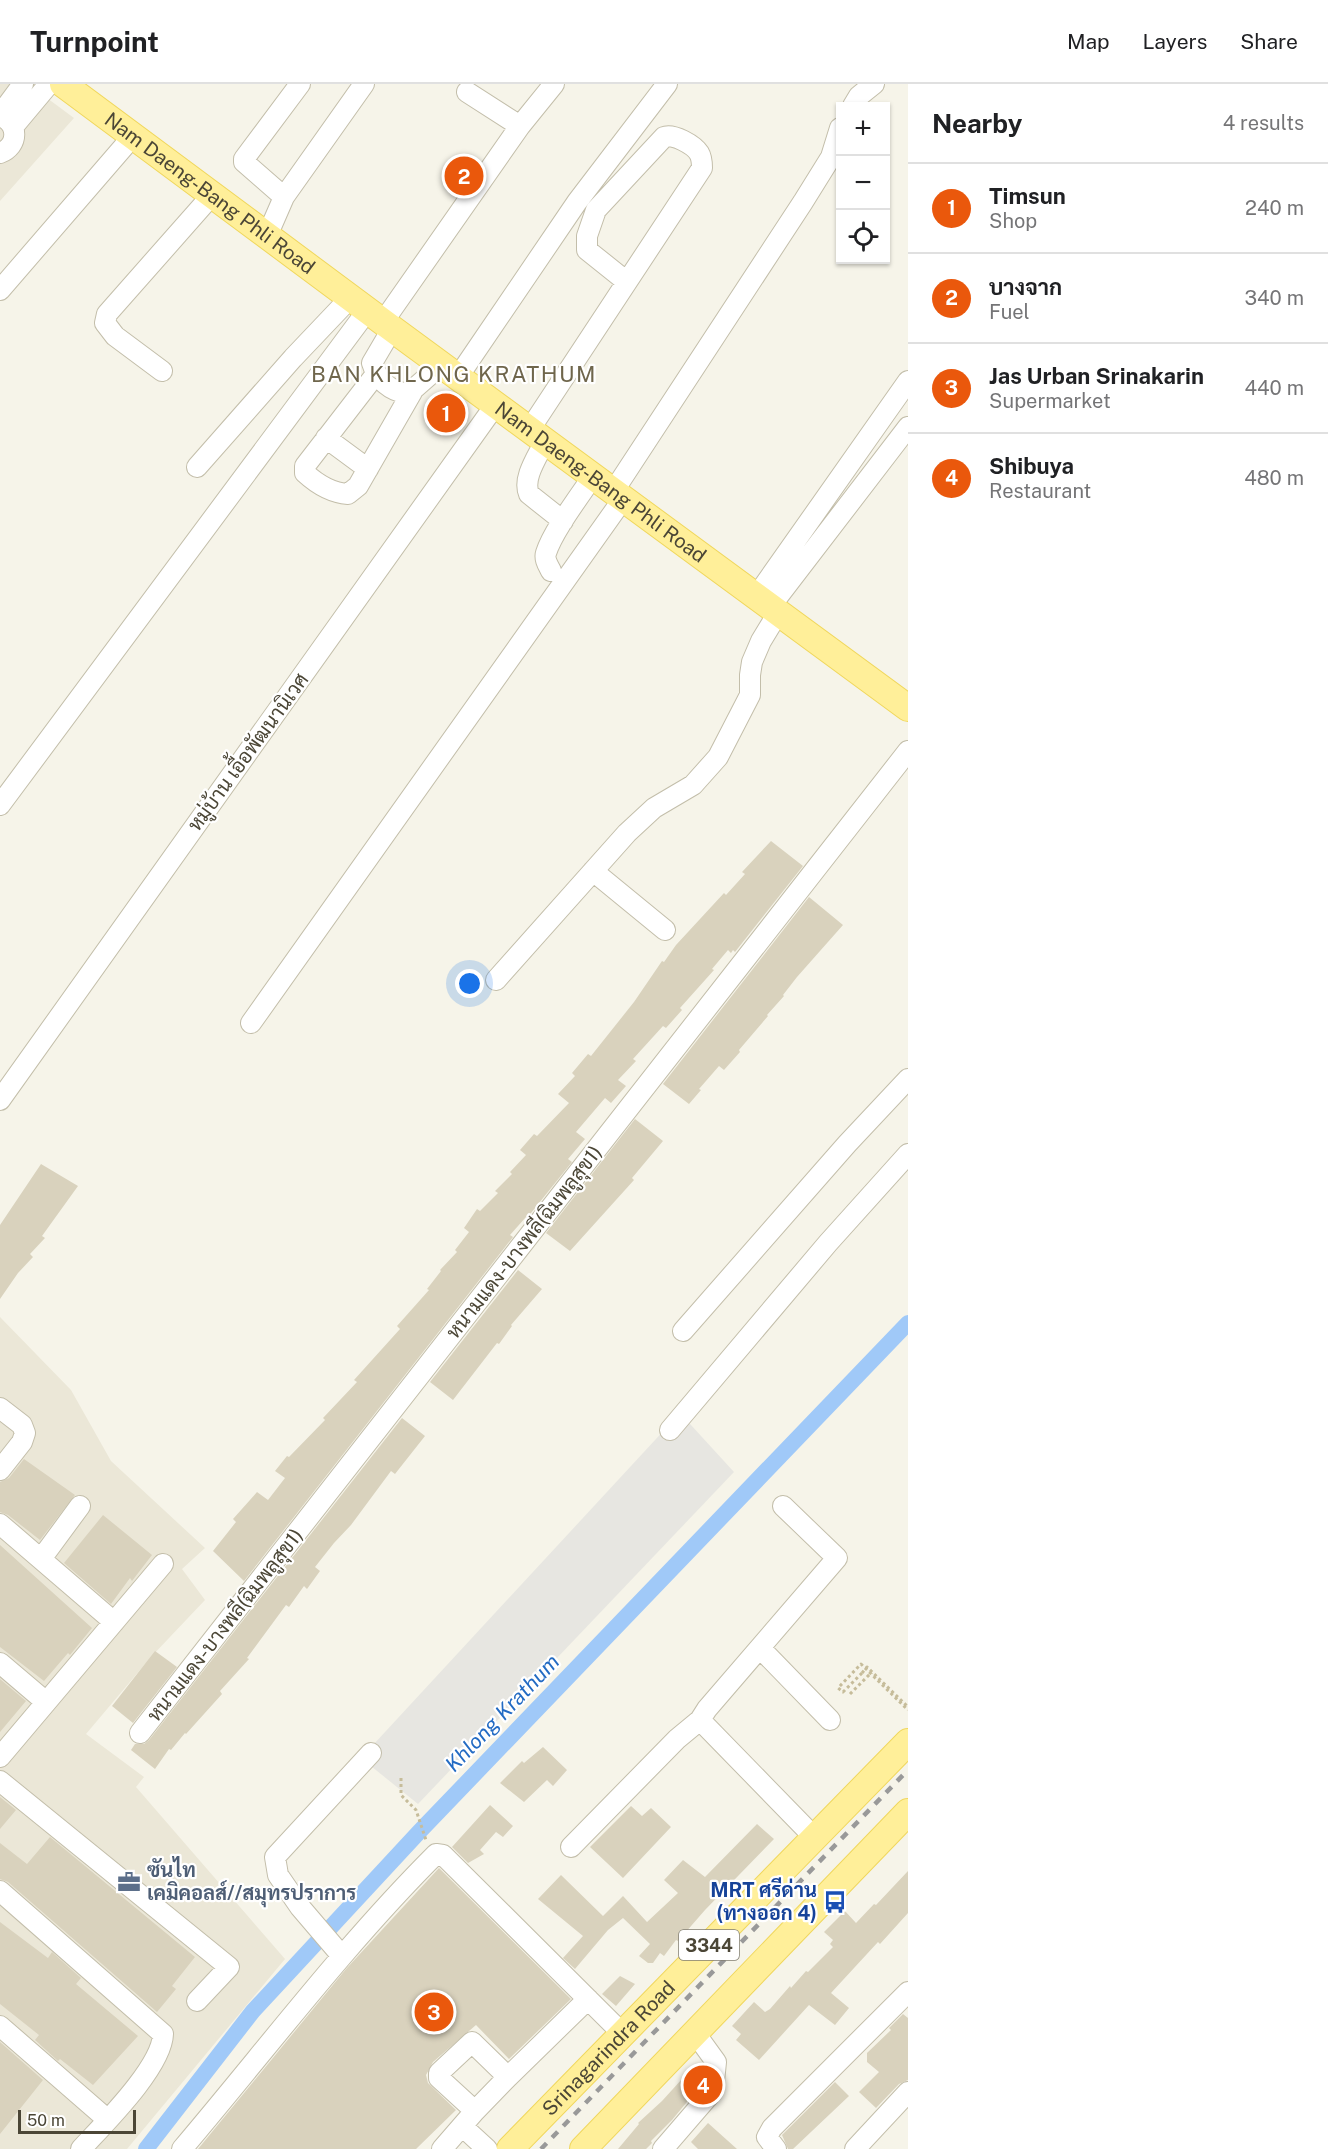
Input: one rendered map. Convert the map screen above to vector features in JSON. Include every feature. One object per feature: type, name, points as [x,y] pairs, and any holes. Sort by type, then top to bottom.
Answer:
[{"type":"main road","name":"Nam Daeng-Bang Phli Road","points":[[63,84],[908,708]]},
{"type":"main road","name":"Srinagarindra Road","points":[[510,2149],[908,1742]]},
{"type":"main road","name":"3344","points":[[583,2149],[908,1812]]},
{"type":"street","points":[[4,119],[23,84]]},
{"type":"street","points":[[4,119],[49,84]]},
{"type":"street","points":[[284,197],[244,162],[244,159],[300,84]]},
{"type":"street","points":[[267,236],[284,197],[364,84]]},
{"type":"street","points":[[0,805],[373,315],[554,84]]},
{"type":"street","points":[[373,315],[372,363],[376,374],[387,386],[408,394],[449,371],[667,84]]},
{"type":"street","points":[[855,102],[859,96],[874,84]]},
{"type":"street","points":[[467,92],[520,126]]},
{"type":"street","points":[[0,153],[8,149],[14,139],[4,119]]},
{"type":"street","points":[[0,290],[133,136]]},
{"type":"street","points":[[563,521],[530,494],[527,488],[538,435],[627,282],[702,168],[702,156],[697,150],[673,136],[664,137],[596,210],[587,236],[587,250],[592,256],[627,282]]},
{"type":"street","points":[[251,1023],[618,496],[831,157],[836,141]]},
{"type":"street","points":[[162,371],[115,336],[105,323],[107,314],[212,195]]},
{"type":"street","points":[[197,467],[293,358],[373,315]]},
{"type":"street","points":[[376,374],[306,466],[305,473],[314,481],[339,493],[348,494],[358,486],[412,392]]},
{"type":"street","points":[[496,980],[593,871],[654,808],[693,785],[718,758],[750,695],[752,662],[761,641],[768,606],[908,381]]},
{"type":"street","name":"หมู่บ้าน เอื้อพัฒนานิเวศ","points":[[0,1100],[496,404]]},
{"type":"street","points":[[768,606],[908,427]]},
{"type":"street","points":[[326,438],[368,469]]},
{"type":"street","points":[[550,571],[546,553],[563,521],[593,477]]},
{"type":"street","name":"หนามแดง-บางพลี(ฉิมพลูสุข1)","points":[[140,1733],[908,751]]},
{"type":"street","points":[[593,871],[665,930]]},
{"type":"street","points":[[683,1331],[847,1143],[908,1079]]},
{"type":"street","points":[[670,1430],[828,1243],[908,1154]]},
{"type":"street","points":[[0,1408],[22,1425],[25,1433],[22,1443],[0,1470]]},
{"type":"street","points":[[41,1559],[80,1506]]},
{"type":"street","points":[[571,1847],[677,1739],[700,1720],[837,1558],[783,1506]]},
{"type":"street","points":[[0,1524],[114,1622]]},
{"type":"street","points":[[0,1756],[163,1564]]},
{"type":"street","points":[[760,1648],[830,1720]]},
{"type":"street","points":[[0,1663],[46,1702]]},
{"type":"street","points":[[700,1720],[814,1838]]},
{"type":"street","points":[[336,1950],[300,1907],[278,1875],[275,1857],[371,1753]]},
{"type":"street","points":[[0,1781],[229,1967],[197,2001]]},
{"type":"street","points":[[182,2149],[336,1950],[391,1900],[436,1854],[440,1854],[580,2002],[622,2033]]},
{"type":"street","points":[[0,1891],[163,2034],[153,2064],[108,2120],[81,2149]]},
{"type":"street","points":[[771,2143],[772,2128],[908,1992]]},
{"type":"street","points":[[442,2149],[580,2002]]},
{"type":"street","points":[[0,2026],[108,2120]]},
{"type":"street","points":[[674,2145],[713,2091],[716,2062],[695,2033]]},
{"type":"street","points":[[487,2149],[469,2119],[439,2078],[439,2073],[472,2042],[508,2077]]},
{"type":"street","points":[[855,2149],[908,2092]]},
{"type":"path","points":[[908,1708],[861,1664],[838,1688],[843,1692],[862,1673],[867,1667],[908,1708]]},
{"type":"path","points":[[850,1694],[872,1672]]},
{"type":"path","points":[[401,1778],[401,1795],[416,1810],[426,1841]]},
{"type":"shaded area","points":[[0,84],[28,84],[74,118],[0,201]]},
{"type":"shaded area","points":[[0,1317],[71,1390],[111,1461],[205,1548],[182,1569],[205,1600],[151,1657],[86,1734],[144,1777],[136,1787],[285,1959],[127,2149],[0,2149]]},
{"type":"shaded area","points":[[680,1413],[734,1472],[418,1804],[361,1758]]},
{"type":"building","points":[[771,841],[803,866],[735,952],[733,950],[731,953],[728,950],[712,969],[714,970],[680,1008],[682,1010],[666,1028],[663,1026],[633,1059],[636,1061],[618,1080],[626,1086],[611,1103],[605,1098],[576,1132],[585,1139],[568,1159],[572,1162],[527,1218],[510,1235],[513,1237],[244,1581],[213,1551],[236,1522],[233,1519],[257,1492],[268,1500],[285,1478],[275,1471],[287,1456],[289,1457],[325,1420],[323,1418],[357,1382],[354,1380],[400,1329],[397,1326],[429,1290],[427,1289],[440,1270],[457,1252],[455,1250],[469,1232],[464,1228],[477,1209],[480,1211],[498,1193],[495,1191],[526,1155],[520,1150],[534,1134],[537,1136],[569,1103],[558,1094],[575,1076],[572,1073],[588,1054],[591,1056],[634,1002],[662,961],[664,962],[676,945],[724,893],[726,895],[745,874],[742,872]]},
{"type":"building","points":[[809,897],[843,925],[797,977],[739,1050],[740,1052],[724,1070],[719,1066],[689,1104],[663,1084]]},
{"type":"building","points":[[635,1119],[663,1141],[632,1178],[634,1180],[570,1251],[546,1233]]},
{"type":"building","points":[[41,1164],[78,1186],[42,1236],[45,1238],[30,1254],[33,1257],[18,1273],[0,1299],[0,1225]]},
{"type":"building","points":[[518,1270],[542,1289],[453,1400],[430,1382]]},
{"type":"building","points":[[402,1418],[425,1436],[395,1474],[391,1471],[351,1525],[315,1567],[320,1571],[307,1589],[304,1586],[289,1607],[286,1605],[247,1658],[249,1659],[220,1691],[222,1694],[171,1750],[169,1749],[155,1769],[131,1750],[135,1744],[144,1744],[149,1740]]},
{"type":"building","points":[[24,1459],[75,1495],[40,1540],[8,1515],[0,1512],[0,1482],[9,1478]]},
{"type":"building","points":[[103,1515],[152,1555],[132,1581],[130,1578],[111,1604],[64,1563]]},
{"type":"building","points":[[0,1545],[92,1628],[70,1655],[68,1653],[44,1681],[0,1647]]},
{"type":"building","points":[[155,1651],[177,1667],[133,1723],[112,1706]]},
{"type":"building","points":[[0,1679],[26,1701],[0,1732]]},
{"type":"building","points":[[543,1747],[567,1770],[553,1786],[547,1780],[524,1802],[500,1783],[522,1761],[524,1763]]},
{"type":"building","points":[[0,1797],[16,1810],[0,1829]]},
{"type":"building","points":[[490,1805],[513,1826],[503,1837],[496,1832],[480,1850],[484,1854],[468,1863],[452,1847]]},
{"type":"building","points":[[631,1806],[642,1816],[651,1808],[671,1827],[623,1878],[590,1847]]},
{"type":"building","points":[[757,1824],[774,1839],[678,1941],[676,1940],[664,1956],[660,1953],[653,1963],[648,1963],[639,1956],[650,1944],[623,1918],[608,1930],[575,1969],[563,1958],[583,1936],[538,1899],[561,1875],[603,1916],[623,1896],[647,1922],[678,1893],[664,1880],[683,1860],[705,1877]]},
{"type":"building","points":[[50,1837],[195,1957],[172,1986],[176,1989],[157,2012],[8,1882],[0,1879],[0,1843],[27,1864]]},
{"type":"building","points":[[439,1868],[571,1999],[509,2059],[476,2025],[433,2062],[426,2075],[428,2083],[456,2110],[416,2149],[198,2149],[346,1969]]},
{"type":"building","points":[[908,1871],[908,1913],[831,1993],[849,2008],[835,2025],[809,2005],[759,2060],[736,2040],[741,2034],[732,2026],[754,2002],[765,2012],[770,2009],[790,1986],[791,1988],[833,1947],[830,1944],[833,1940],[824,1932],[845,1911],[856,1923]]},
{"type":"building","points":[[0,1922],[48,1958],[52,1952],[81,1978],[76,1984],[138,2036],[93,2085],[60,2059],[58,2061],[35,2040],[39,2035],[0,2004]]},
{"type":"building","points":[[620,1976],[635,1984],[616,2006],[602,1994]]},
{"type":"building","points":[[903,2014],[908,2018],[908,2080],[899,2084],[876,2108],[859,2092],[879,2072],[867,2062],[867,2053],[891,2030],[889,2028]]},
{"type":"building","points":[[0,2042],[43,2080],[0,2134]]},
{"type":"building","points":[[682,2079],[696,2091],[651,2141],[652,2143],[646,2149],[618,2149],[638,2123]]},
{"type":"building","points":[[835,2082],[849,2096],[793,2149],[788,2149],[782,2135]]},
{"type":"building","points":[[708,2123],[737,2149],[698,2149],[691,2142]]},
{"type":"waterway","name":"Khlong Krathum","points":[[146,2149],[253,2011],[419,1832],[908,1323]]},
{"type":"railway","points":[[541,2149],[908,1770]]},
{"type":"place","name":"บางจาก","points":[[464,176]]},
{"type":"place","name":"Timsun","points":[[446,413]]},
{"type":"place","name":"ซันไท เคมิคอลส์//สมุทรปราการ","points":[[129,1882]]},
{"type":"place","name":"MRT ศรีด่าน (ทางออก 4)","points":[[835,1902]]},
{"type":"place","name":"Jas Urban Srinakarin","points":[[434,2012]]},
{"type":"place","name":"Shibuya","points":[[703,2085]]},
{"type":"district","name":"BAN KHLONG KRATHUM","points":[[454,374]]}]
